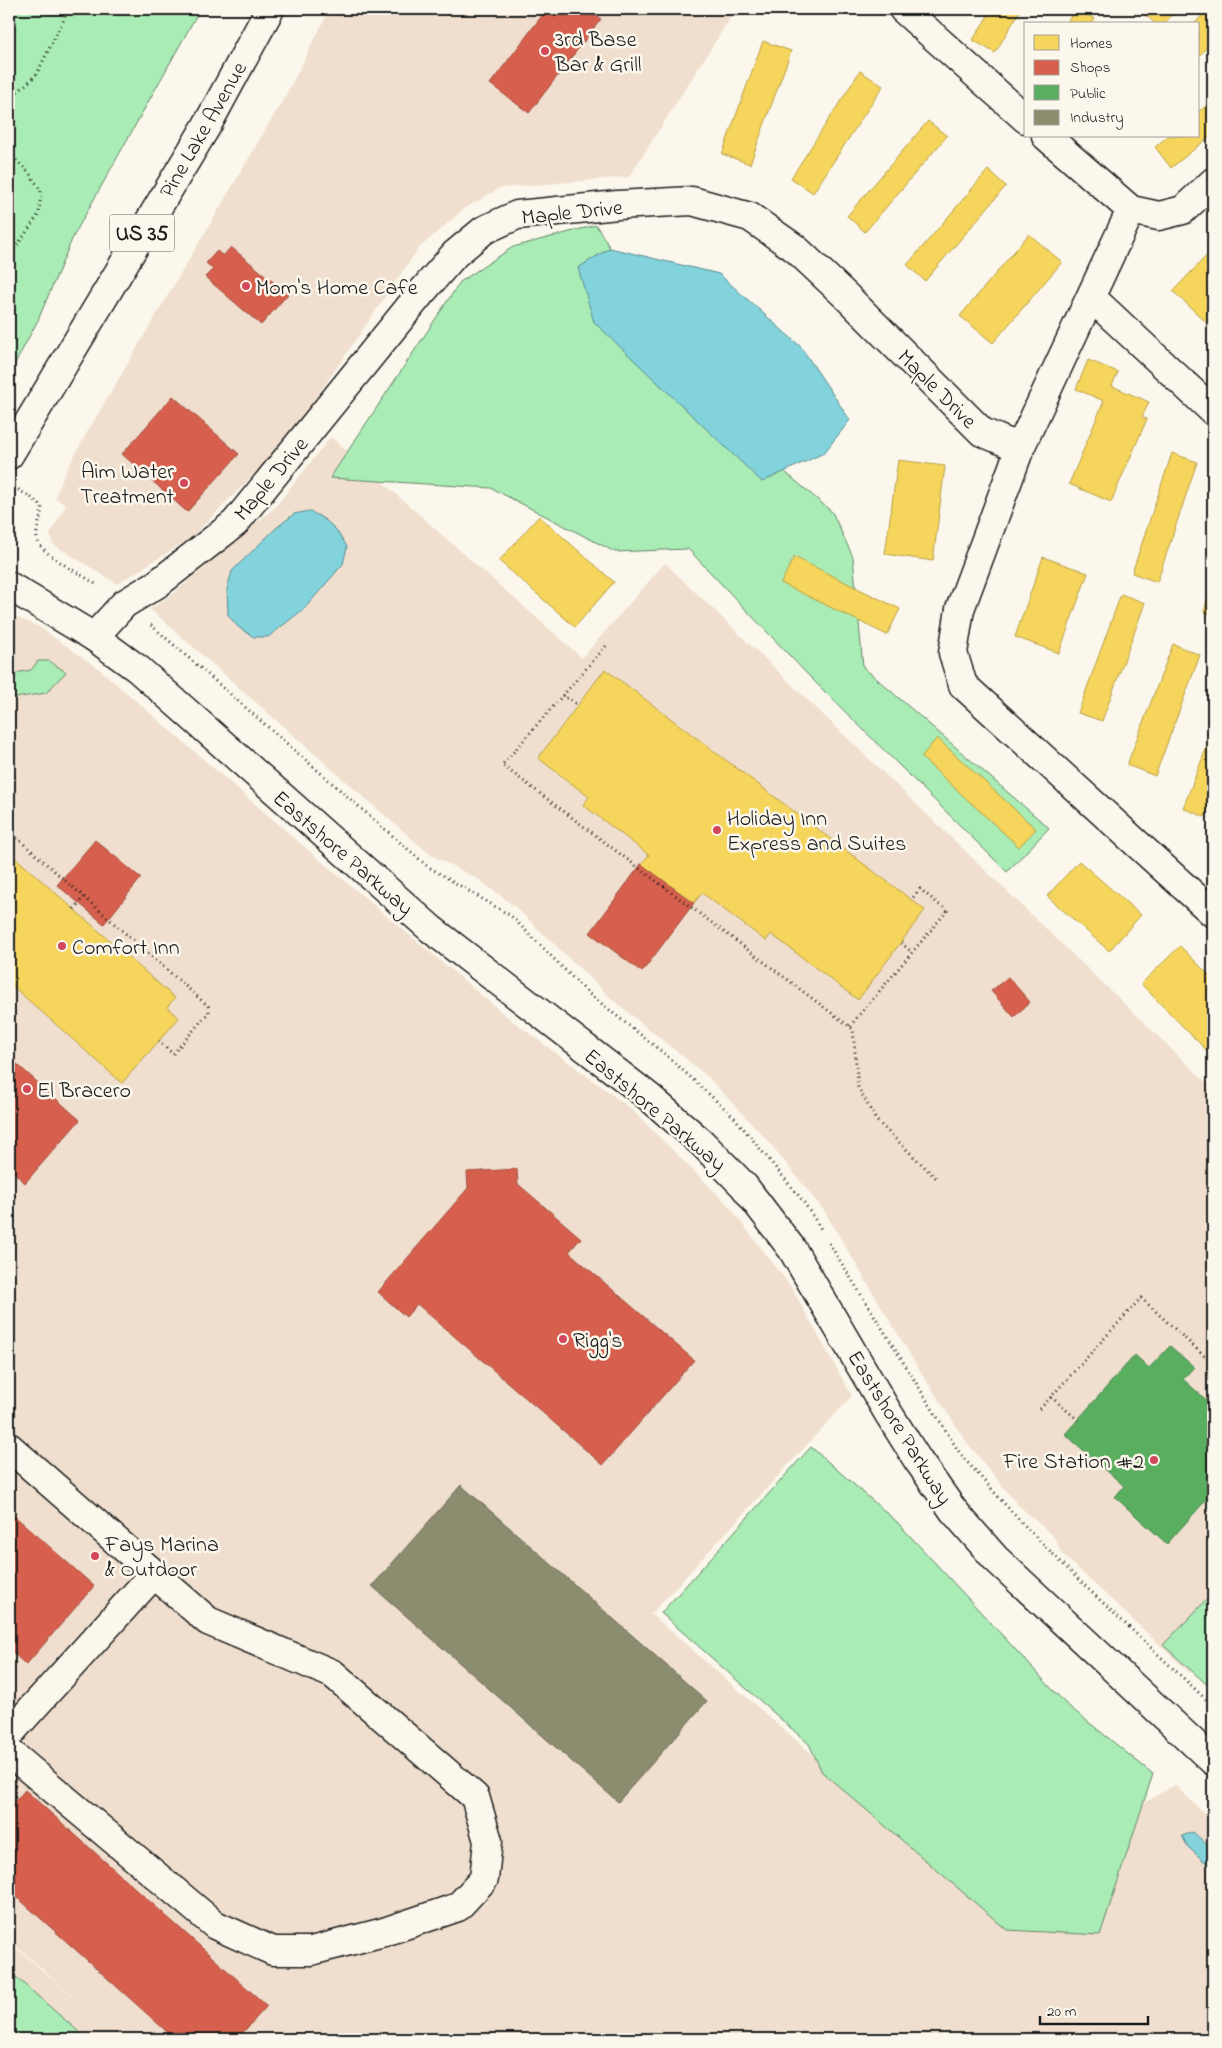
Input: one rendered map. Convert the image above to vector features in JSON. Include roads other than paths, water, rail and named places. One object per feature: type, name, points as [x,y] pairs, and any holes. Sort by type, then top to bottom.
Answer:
[{"type":"street","name":"Pine Lake Avenue","points":[[9,455],[206,127],[270,9]]},
{"type":"street","points":[[903,9],[1024,117]]},
{"type":"street","points":[[1048,138],[1131,210],[1158,216],[1183,210],[1213,182]]},
{"type":"street","name":"Maple Drive","points":[[94,637],[124,604],[157,584],[235,523],[421,293],[455,254],[484,230],[517,215],[618,205],[692,201],[750,217],[796,249],[846,296],[982,432],[1020,448]]},
{"type":"street","points":[[1131,210],[1020,448],[960,609],[953,653],[964,685],[1213,913]]},
{"type":"street","points":[[1091,297],[1213,410]]},
{"type":"street","name":"Eastshore Parkway","points":[[9,586],[94,637],[138,669],[432,929],[649,1097],[702,1143],[744,1186],[792,1249],[887,1411],[917,1459],[953,1510],[995,1558],[1213,1760]]},
{"type":"street","points":[[9,1447],[208,1621],[333,1674],[475,1798],[488,1841],[484,1878],[458,1907],[384,1932],[312,1951],[274,1950],[215,1925],[9,1752]]},
{"type":"street","points":[[9,1734],[154,1574]]},
{"type":"water","points":[[610,248],[719,274],[801,347],[850,420],[824,453],[762,482],[594,322],[578,268]]},
{"type":"water","points":[[309,511],[327,521],[344,541],[347,547],[343,564],[305,608],[268,637],[254,637],[238,627],[228,615],[227,589],[232,571],[275,529],[294,514]]},
{"type":"water","points":[[1193,1832],[1213,1850],[1213,1869],[1188,1847],[1182,1836]]},
{"type":"place","name":"3rd Base Bar & Grill","points":[[545,51]]},
{"type":"place","name":"Mom's Home Cafe","points":[[246,286]]},
{"type":"place","name":"Aim Water Treatment","points":[[184,483]]},
{"type":"place","name":"Holiday Inn Express and Suites","points":[[717,830]]},
{"type":"place","name":"Comfort Inn","points":[[62,946]]},
{"type":"place","name":"El Bracero","points":[[27,1089]]},
{"type":"place","name":"Rigg's","points":[[563,1339]]},
{"type":"place","name":"Fire Station #2","points":[[1154,1460]]},
{"type":"place","name":"Fays Marina & Outdoor","points":[[95,1556]]}]
